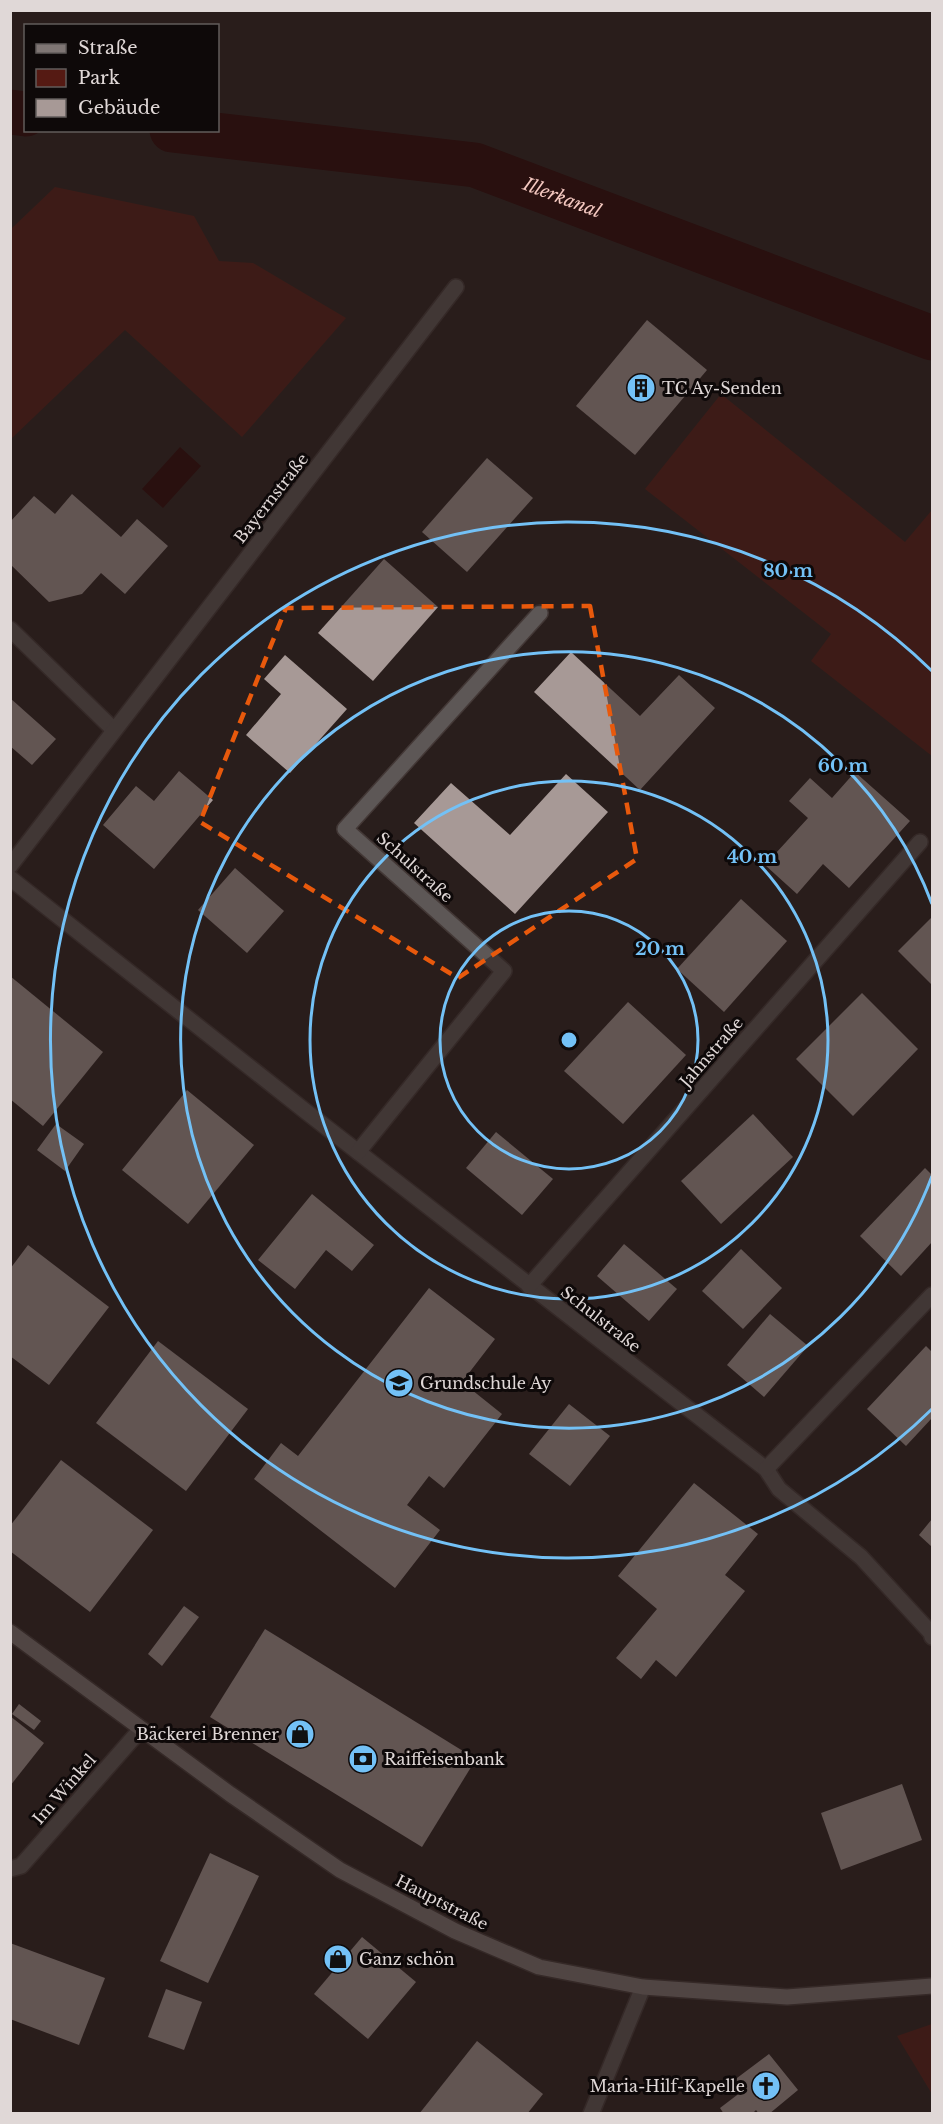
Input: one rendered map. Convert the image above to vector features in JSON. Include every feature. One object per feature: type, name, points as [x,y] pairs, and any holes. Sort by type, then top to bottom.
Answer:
[{"type":"main road","name":"Hauptstraße","points":[[10,1632],[230,1794],[340,1870],[455,1931],[539,1967],[643,1987],[787,1997],[933,1986]]},
{"type":"street","name":"Bayernstraße","points":[[10,866],[456,287]]},
{"type":"street","name":"Schulstraße","points":[[358,1152],[504,971],[345,829],[540,614]]},
{"type":"street","points":[[10,629],[114,730]]},
{"type":"street","name":"Jahnstraße","points":[[529,1286],[920,842]]},
{"type":"street","name":"Schulstraße","points":[[10,878],[766,1469],[779,1490],[861,1557],[933,1637]]},
{"type":"street","points":[[766,1469],[933,1295]]},
{"type":"street","name":"Im Winkel","points":[[10,1869],[21,1866],[141,1729]]},
{"type":"street","points":[[591,2114],[643,1987]]},
{"type":"highlighted area","points":[[590,606],[637,859],[458,978],[200,822],[286,608]]},
{"type":"green space","points":[[55,187],[194,216],[219,261],[253,263],[346,318],[242,437],[125,330],[11,439],[11,229]]},
{"type":"green space","points":[[721,394],[905,542],[932,510],[932,756],[811,661],[831,634],[645,489]]},
{"type":"green space","points":[[932,2024],[932,2094],[897,2036]]},
{"type":"shaded area","points":[[180,447],[201,466],[163,508],[142,489]]},
{"type":"building","name":"TC Ay-Senden","points":[[647,320],[707,370],[635,455],[576,406]]},
{"type":"building","points":[[487,458],[533,498],[467,572],[422,532]]},
{"type":"building","points":[[72,494],[121,537],[137,519],[168,546],[125,594],[101,573],[82,594],[49,602],[10,564],[10,522],[34,496],[55,514]]},
{"type":"building","points":[[384,559],[438,607],[373,681],[318,633]]},
{"type":"building","points":[[571,652],[640,716],[679,675],[715,708],[640,790],[534,692]]},
{"type":"building","points":[[285,655],[347,709],[290,773],[246,735],[281,694],[264,679]]},
{"type":"building","points":[[10,698],[56,739],[32,765],[10,746]]},
{"type":"building","points":[[179,771],[213,800],[154,869],[103,825],[136,786],[154,801]]},
{"type":"building","points":[[855,772],[910,821],[849,888],[823,864],[797,894],[765,865],[808,818],[789,801],[810,778],[832,798]]},
{"type":"building","points":[[566,774],[608,812],[515,914],[414,823],[451,783],[510,835]]},
{"type":"building","points":[[235,868],[284,911],[247,953],[198,910]]},
{"type":"building","points":[[741,899],[787,941],[724,1012],[677,969]]},
{"type":"building","points":[[932,917],[932,985],[898,951]]},
{"type":"building","points":[[10,976],[103,1052],[43,1126],[10,1099]]},
{"type":"building","points":[[862,993],[918,1049],[853,1116],[796,1059]]},
{"type":"building","points":[[628,1002],[686,1055],[623,1124],[564,1071]]},
{"type":"building","points":[[187,1090],[254,1145],[188,1224],[122,1170]]},
{"type":"building","points":[[753,1114],[793,1157],[721,1224],[681,1181]]},
{"type":"building","points":[[56,1124],[84,1144],[65,1171],[37,1150]]},
{"type":"building","points":[[496,1132],[553,1179],[522,1215],[466,1168]]},
{"type":"building","points":[[925,1168],[932,1175],[932,1242],[901,1276],[860,1236]]},
{"type":"building","points":[[312,1194],[374,1245],[352,1271],[326,1250],[295,1289],[258,1260]]},
{"type":"building","points":[[624,1244],[677,1289],[649,1321],[597,1276]]},
{"type":"building","points":[[28,1245],[109,1307],[49,1385],[10,1356],[10,1269]]},
{"type":"building","points":[[741,1249],[782,1288],[743,1329],[702,1291]]},
{"type":"building","points":[[429,1288],[495,1339],[462,1382],[502,1414],[444,1488],[429,1476],[407,1505],[440,1530],[395,1588],[254,1479],[281,1443],[298,1456]]},
{"type":"building","points":[[770,1314],[808,1346],[764,1397],[727,1365]]},
{"type":"building","points":[[158,1341],[248,1409],[186,1491],[96,1423]]},
{"type":"building","points":[[926,1346],[932,1352],[932,1418],[906,1446],[867,1409]]},
{"type":"building","points":[[569,1404],[610,1436],[570,1486],[529,1454]]},
{"type":"building","points":[[61,1460],[153,1530],[90,1612],[10,1551],[10,1526]]},
{"type":"building","points":[[694,1483],[758,1534],[725,1575],[745,1591],[676,1677],[656,1660],[641,1679],[616,1658],[657,1609],[618,1576]]},
{"type":"building","points":[[932,1519],[932,1547],[919,1535]]},
{"type":"building","points":[[184,1606],[199,1617],[162,1666],[148,1654]]},
{"type":"building","points":[[265,1629],[476,1759],[422,1847],[210,1717]]},
{"type":"building","points":[[19,1704],[41,1721],[34,1730],[12,1714]]},
{"type":"building","points":[[10,1716],[44,1743],[10,1786]]},
{"type":"building","points":[[902,1784],[922,1840],[841,1870],[821,1813]]},
{"type":"building","points":[[210,1853],[259,1876],[208,1983],[160,1961]]},
{"type":"building","points":[[362,1937],[416,1982],[368,2039],[314,1994]]},
{"type":"building","points":[[10,1943],[105,1978],[79,2045],[10,2019]]},
{"type":"building","points":[[166,1989],[202,2002],[184,2050],[148,2037]]},
{"type":"building","points":[[477,2041],[543,2094],[527,2114],[419,2114]]},
{"type":"building","name":"Maria-Hilf-Kapelle","points":[[769,2054],[798,2090],[769,2114],[759,2114],[756,2110],[752,2114],[724,2114],[720,2108],[741,2092],[733,2081]]},
{"type":"waterway","name":"Illerkanal","points":[[10,112],[24,114]]},
{"type":"waterway","name":"Illerkanal","points":[[189,132],[475,165],[932,338]]},
{"type":"place","name":"TC Ay-Senden","points":[[641,388]]},
{"type":"place","name":"Grundschule Ay","points":[[399,1383]]},
{"type":"place","name":"Bäckerei Brenner","points":[[300,1734]]},
{"type":"place","name":"Raiffeisenbank","points":[[363,1759]]},
{"type":"place","name":"Ganz schön","points":[[338,1959]]},
{"type":"place","name":"Maria-Hilf-Kapelle","points":[[766,2086]]}]
